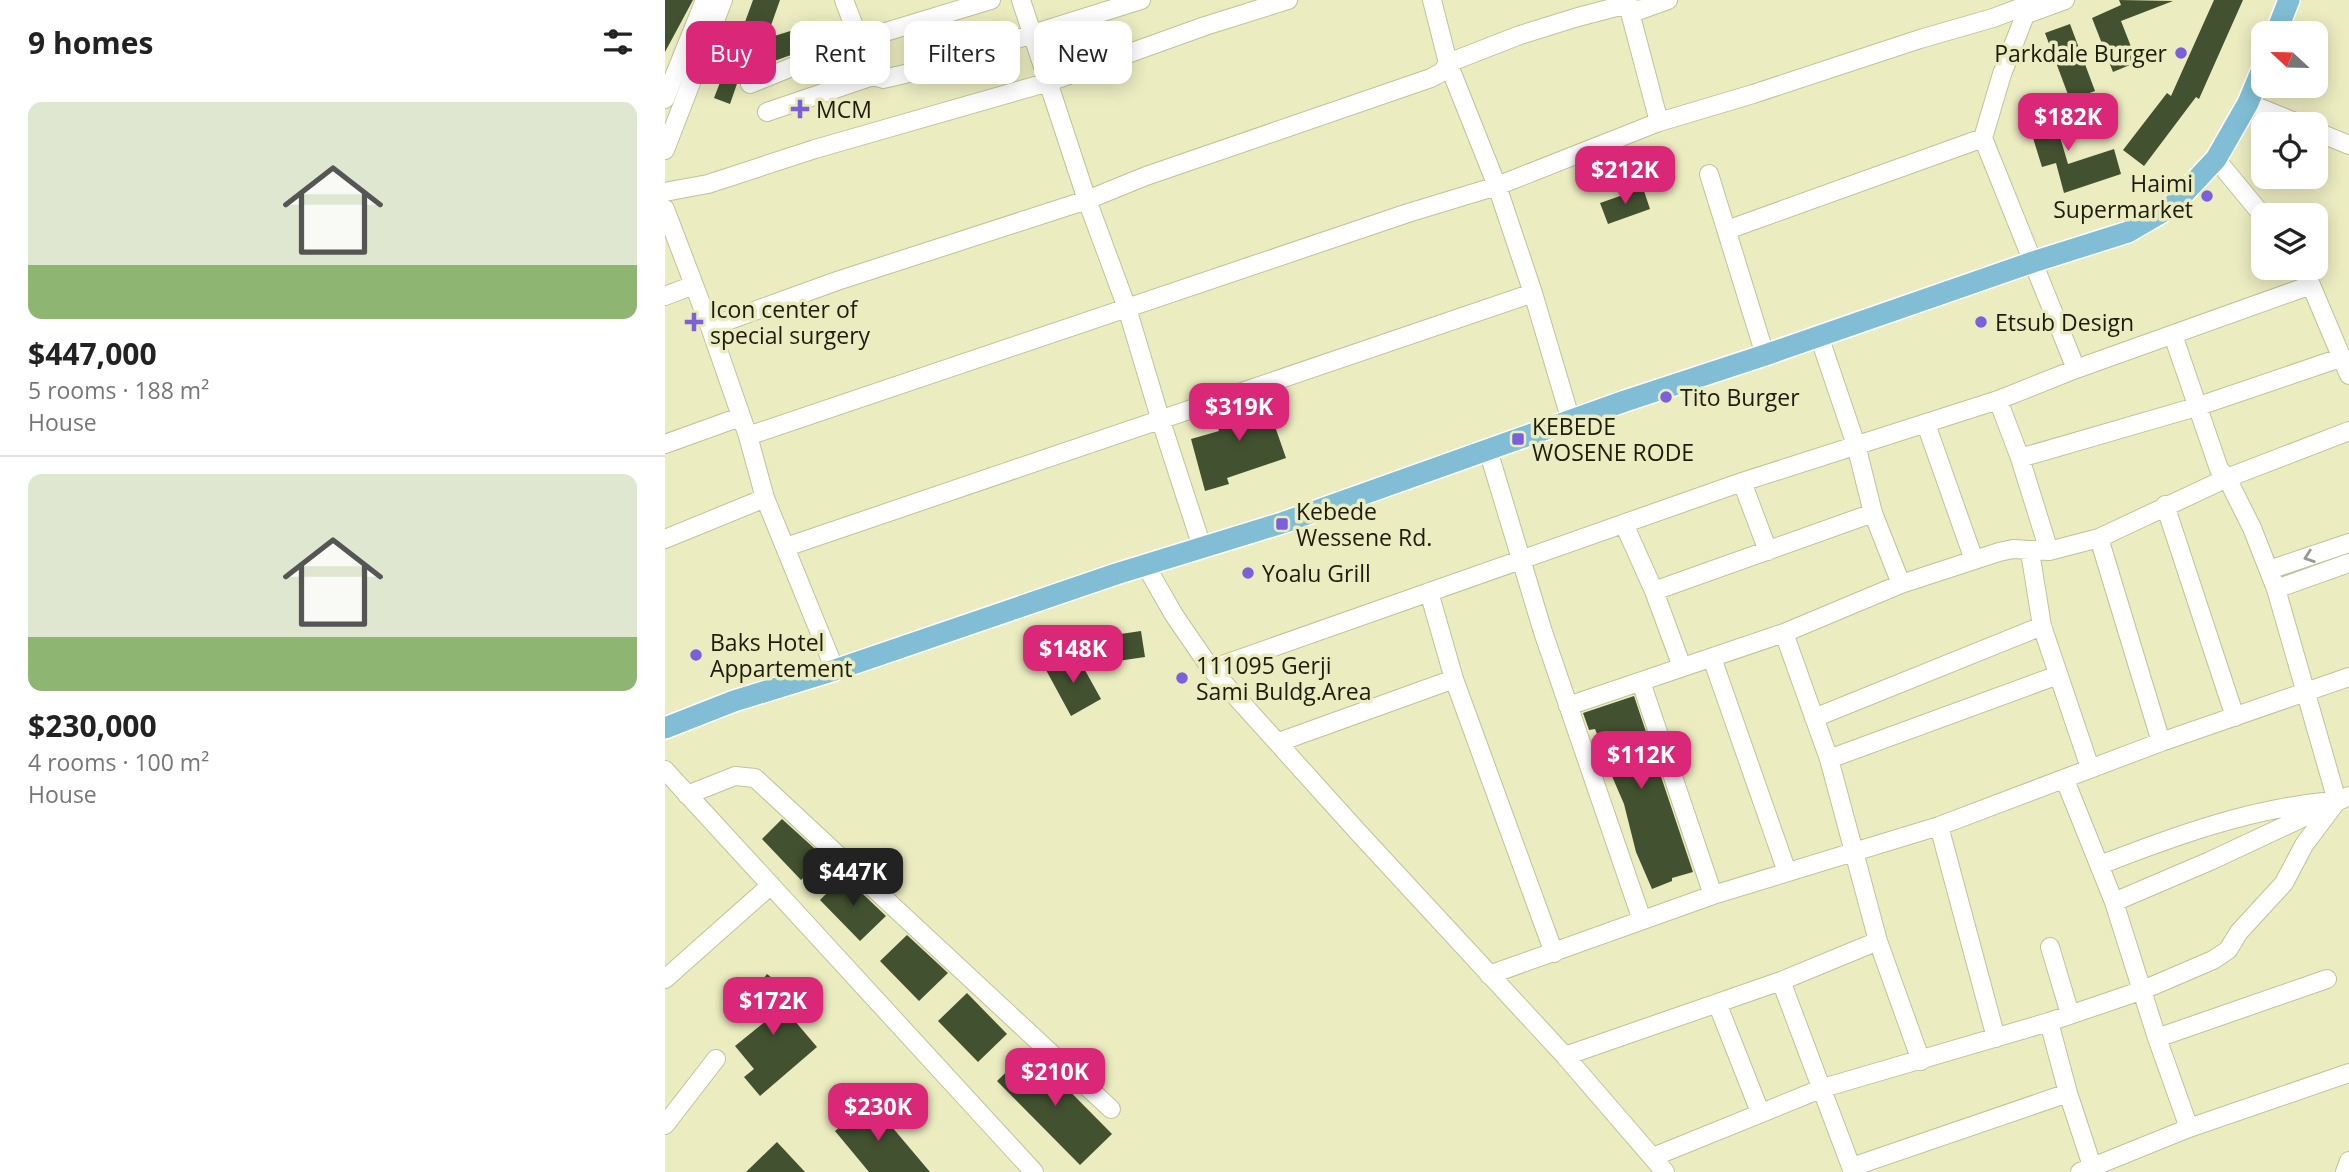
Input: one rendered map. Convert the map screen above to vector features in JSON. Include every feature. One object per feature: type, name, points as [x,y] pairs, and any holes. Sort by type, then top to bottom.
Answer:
[{"type":"main road","points":[[2281,21],[2289,0]]},
{"type":"main road","points":[[665,728],[734,701],[835,670],[1115,574],[1282,523],[2033,262],[2128,232],[2171,207],[2215,159],[2251,98]]},
{"type":"street","points":[[665,99],[705,0]]},
{"type":"street","points":[[665,150],[723,0]]},
{"type":"street","points":[[843,0],[851,21]]},
{"type":"street","points":[[890,31],[991,0]]},
{"type":"street","points":[[1021,0],[1034,37]]},
{"type":"street","points":[[890,77],[1141,0]]},
{"type":"street","points":[[1132,52],[1288,0]]},
{"type":"street","points":[[1432,0],[1448,63],[1497,186],[1533,293],[1571,421]]},
{"type":"street","points":[[710,327],[825,285],[1087,200],[1146,176],[1431,78],[1442,72],[1448,63],[1509,39],[1620,6],[1628,5],[1640,10],[1668,0]]},
{"type":"street","points":[[748,436],[1408,213],[1497,186],[1659,122],[1753,94],[1920,38],[2029,6],[2065,0]]},
{"type":"street","points":[[1628,5],[1659,122]]},
{"type":"street","points":[[2029,6],[2002,74],[1983,138],[2076,369]]},
{"type":"street","points":[[767,111],[849,84]]},
{"type":"street","points":[[665,192],[708,184],[815,149],[1042,84]]},
{"type":"street","points":[[1050,84],[1087,200],[1127,308],[1202,547]]},
{"type":"street","points":[[2249,103],[2271,112]]},
{"type":"street","points":[[2328,136],[2349,145]]},
{"type":"street","points":[[1727,230],[1983,138]]},
{"type":"street","points":[[2215,159],[2252,203]]},
{"type":"street","points":[[1709,174],[1765,355]]},
{"type":"street","points":[[665,209],[748,436],[765,498],[835,670]]},
{"type":"street","points":[[2308,280],[2342,335],[2343,357],[2349,374]]},
{"type":"street","points":[[665,296],[694,285]]},
{"type":"street","points":[[1211,669],[1742,482],[1998,400],[2076,369],[2311,285]]},
{"type":"street","points":[[786,547],[1533,293]]},
{"type":"street","points":[[2173,335],[2219,470],[2227,478],[2252,528],[2276,589],[2305,693],[2343,799]]},
{"type":"street","points":[[1819,336],[1856,445],[1873,513],[1901,584]]},
{"type":"street","points":[[2021,458],[2196,407],[2343,357]]},
{"type":"street","points":[[1998,400],[2021,458],[2049,551]]},
{"type":"street","points":[[665,444],[740,417]]},
{"type":"street","points":[[1926,424],[1974,560]]},
{"type":"street","points":[[1568,706],[1784,633],[1901,584],[1974,560],[2006,550],[2049,551],[2099,538],[2227,478],[2349,431]]},
{"type":"street","points":[[1488,450],[1520,561],[1642,920]]},
{"type":"street","points":[[1742,482],[1768,551]]},
{"type":"street","points":[[665,539],[765,498]]},
{"type":"street","points":[[2165,505],[2235,717]]},
{"type":"street","points":[[1654,591],[1873,513]]},
{"type":"street","points":[[1624,524],[1654,591],[1682,667]]},
{"type":"street","points":[[2099,538],[2161,742]]},
{"type":"street","points":[[2269,570],[2349,543]]},
{"type":"street","points":[[2030,552],[2042,626],[2090,768]]},
{"type":"street","points":[[2276,589],[2349,563]]},
{"type":"street","points":[[1146,566],[1174,615],[1211,669],[1565,1056],[1665,1172]]},
{"type":"street","points":[[1429,592],[1454,679],[1554,953]]},
{"type":"street","points":[[1814,718],[2042,626]]},
{"type":"street","points":[[1784,633],[1829,758],[1878,941],[1921,1061]]},
{"type":"street","points":[[1712,658],[1787,872]]},
{"type":"street","points":[[1829,758],[2058,675]]},
{"type":"street","points":[[1489,975],[1713,895],[1939,826],[2161,742],[2349,677]]},
{"type":"street","points":[[1279,742],[1454,679]]},
{"type":"street","points":[[1641,682],[1713,895]]},
{"type":"street","points":[[665,770],[1034,1172]]},
{"type":"street","points":[[687,795],[735,776],[755,778],[1111,1109]]},
{"type":"street","points":[[2064,780],[2114,902],[2189,1128]]},
{"type":"street","points":[[2100,865],[2219,823],[2267,810],[2343,799]]},
{"type":"street","points":[[2114,902],[2343,799]]},
{"type":"street","points":[[1653,1157],[1823,1088],[2049,1022],[2143,990],[2224,954],[2239,932],[2284,883],[2304,845],[2343,799]]},
{"type":"street","points":[[1939,826],[1997,1038]]},
{"type":"street","points":[[665,979],[771,885]]},
{"type":"street","points":[[1565,1056],[1781,982],[1878,941]]},
{"type":"street","points":[[2050,947],[2070,1014]]},
{"type":"street","points":[[2157,1038],[2327,979]]},
{"type":"street","points":[[1781,982],[1853,1169],[2068,1093]]},
{"type":"street","points":[[1717,1003],[1760,1112]]},
{"type":"street","points":[[2049,1022],[2089,1171],[2189,1128],[2349,1073]]},
{"type":"street","points":[[665,1125],[716,1059]]},
{"type":"street","points":[[2345,1172],[2349,1161]]},
{"type":"building","points":[[665,0],[693,0],[665,52]]},
{"type":"building","points":[[753,0],[780,0],[773,21],[745,21]]},
{"type":"building","points":[[2119,0],[2173,1],[2121,21],[2137,62],[2113,72],[2092,18],[2121,5]]},
{"type":"building","points":[[2214,0],[2243,0],[2199,99],[2196,97],[2144,166],[2123,150],[2167,93],[2171,96]]},
{"type":"building","points":[[2070,24],[2095,91],[2070,100],[2045,33]]},
{"type":"building","points":[[790,31],[790,55],[776,60],[776,35]]},
{"type":"building","points":[[719,84],[737,84],[730,104],[714,98]]},
{"type":"building","points":[[2050,103],[2068,164],[2114,149],[2121,174],[2064,193],[2056,163],[2042,167],[2025,112]]},
{"type":"building","points":[[1643,188],[1650,209],[1608,224],[1600,203]]},
{"type":"building","points":[[1271,394],[1277,413],[1271,415],[1286,458],[1227,478],[1229,484],[1205,491],[1191,439],[1219,431],[1213,414]]},
{"type":"building","points":[[1141,631],[1145,657],[1104,663],[1100,637]]},
{"type":"building","points":[[1076,654],[1101,699],[1071,716],[1046,670]]},
{"type":"building","points":[[1634,696],[1693,872],[1672,878],[1672,881],[1652,889],[1636,852],[1624,804],[1611,774],[1613,773],[1595,729],[1589,730],[1583,713]]},
{"type":"building","points":[[782,819],[825,858],[801,880],[762,839]]},
{"type":"building","points":[[844,876],[886,916],[860,941],[820,900]]},
{"type":"building","points":[[907,935],[948,973],[919,1001],[880,961]]},
{"type":"building","points":[[767,974],[799,999],[788,1013],[817,1047],[760,1096],[744,1077],[754,1069],[735,1046],[767,1020],[745,1003]]},
{"type":"building","points":[[967,993],[1007,1034],[978,1062],[938,1021]]},
{"type":"building","points":[[1029,1050],[1112,1134],[1080,1165],[997,1081]]},
{"type":"building","points":[[870,1101],[930,1172],[869,1172],[835,1131]]},
{"type":"building","points":[[777,1142],[805,1172],[746,1172]]},
{"type":"place","name":"Parkdale Burger","points":[[2181,53]]},
{"type":"place","name":"MCM","points":[[800,109]]},
{"type":"place","name":"Haimi Supermarket","points":[[2207,196]]},
{"type":"place","name":"Icon center of special surgery","points":[[694,322]]},
{"type":"place","name":"Etsub Design","points":[[1981,322]]},
{"type":"place","name":"Tito Burger","points":[[1666,397]]},
{"type":"place","name":"KEBEDE WOSENE RODE","points":[[1518,439]]},
{"type":"place","name":"Kebede Wessene Rd.","points":[[1282,524]]},
{"type":"place","name":"Yoalu Grill","points":[[1248,573]]},
{"type":"place","name":"Baks Hotel Appartement","points":[[696,655]]},
{"type":"place","name":"111095 Gerji Sami Buldg.Area","points":[[1182,678]]}]
